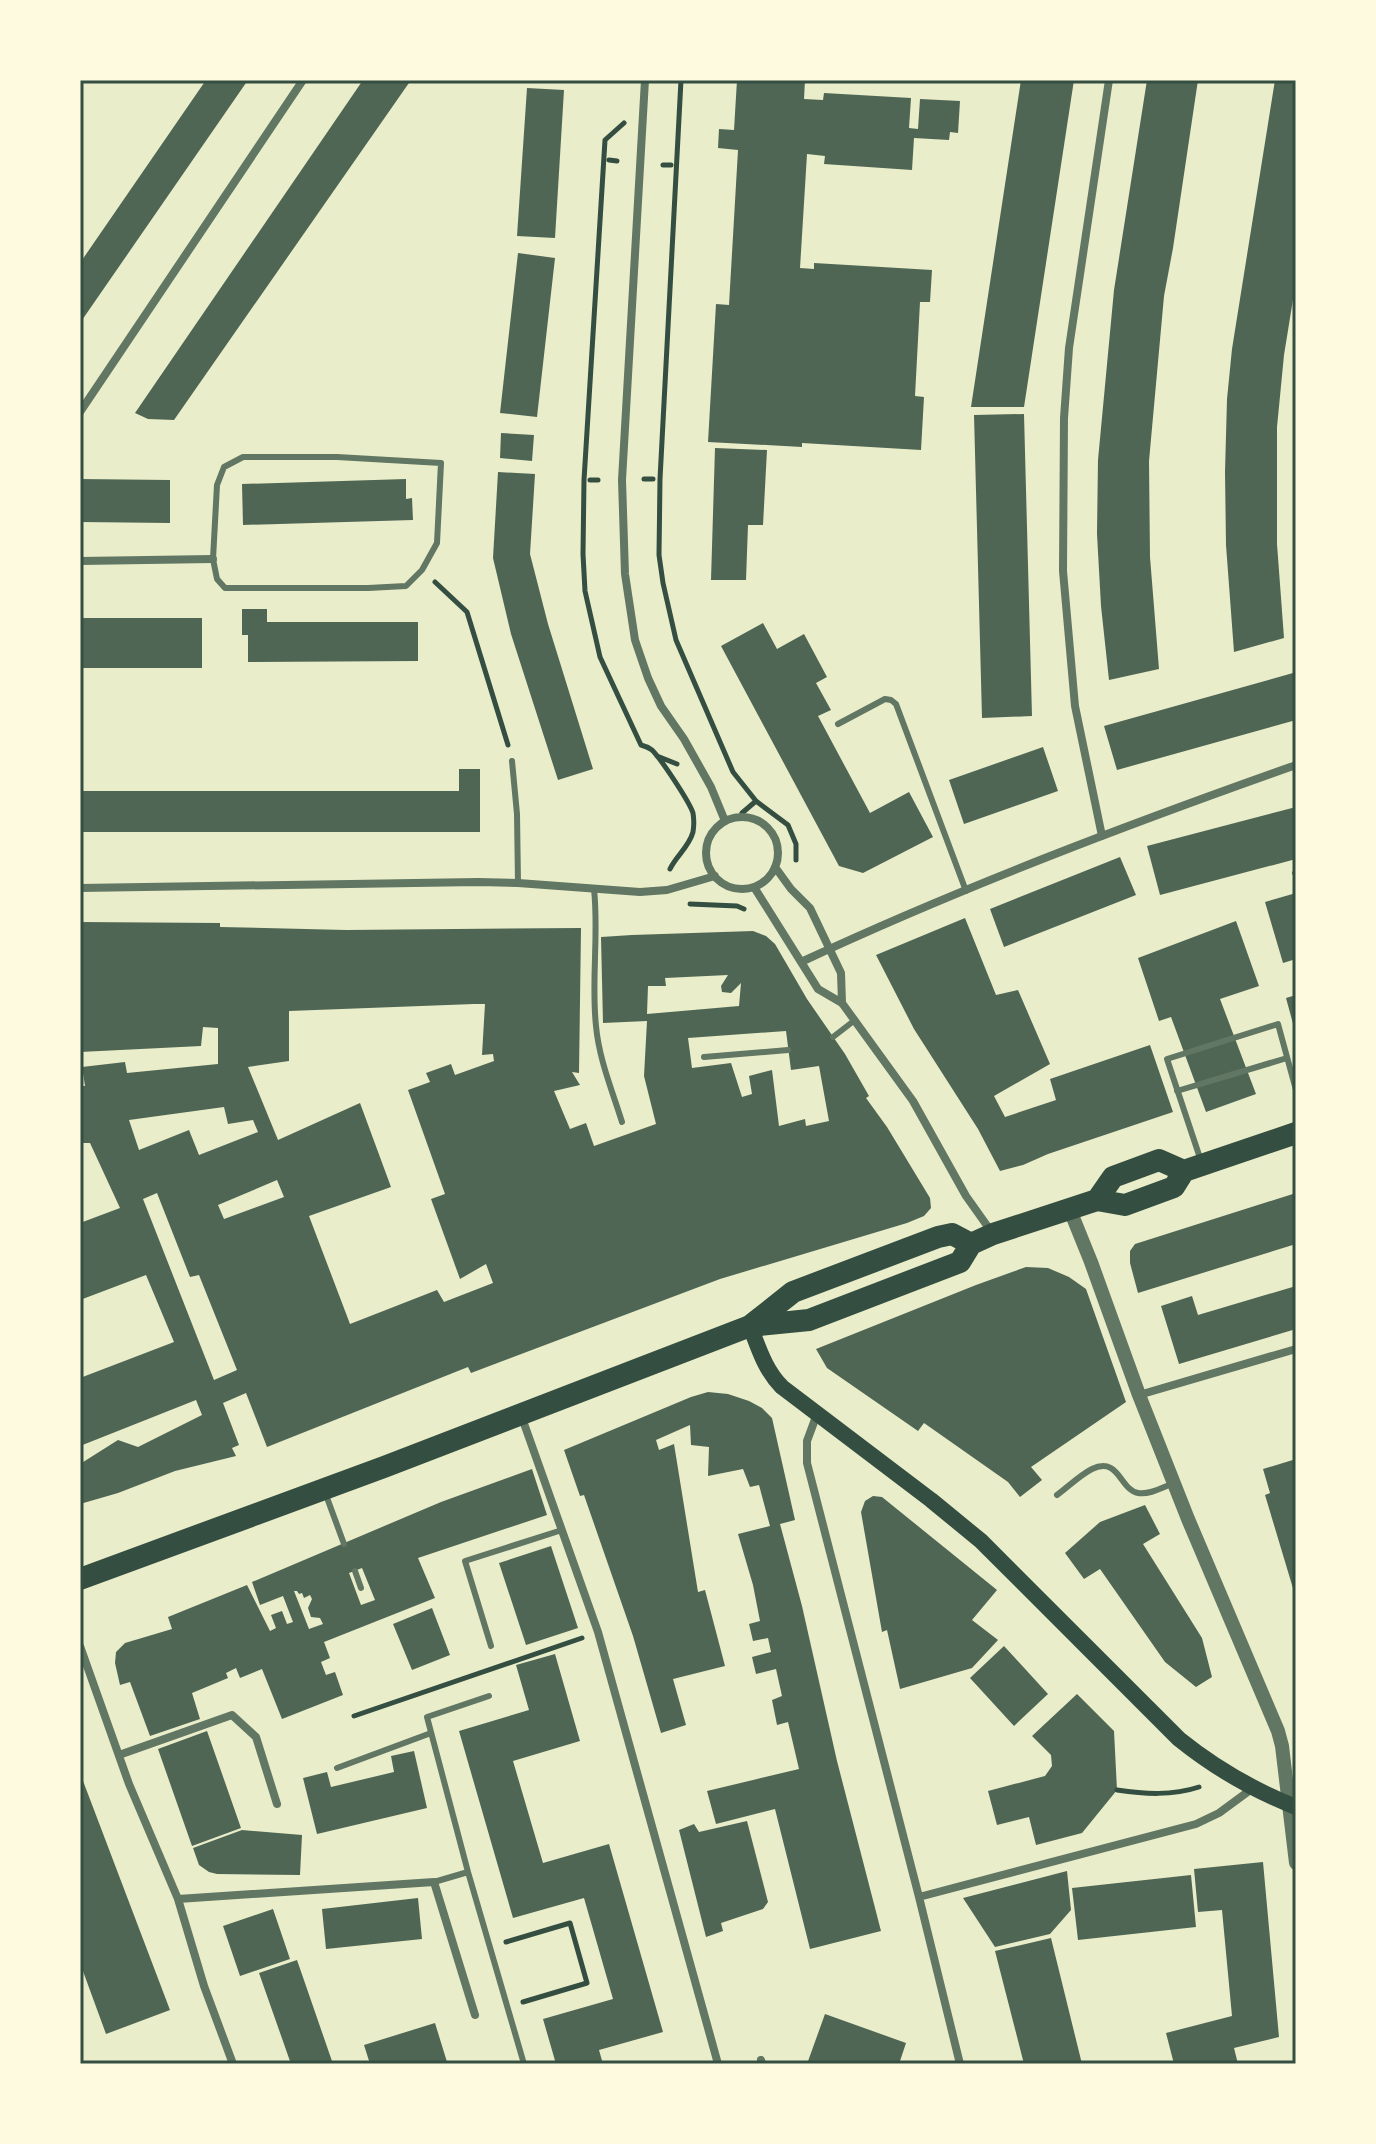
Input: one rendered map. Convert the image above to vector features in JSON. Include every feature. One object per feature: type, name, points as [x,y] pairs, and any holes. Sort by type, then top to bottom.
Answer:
[{"type":"highway","points":[[80,1579],[750,1326],[809,1320],[960,1262],[971,1244],[993,1234],[1097,1200],[1125,1205],[1174,1187],[1193,1167],[1296,1133]]},
{"type":"highway","points":[[750,1326],[793,1292],[938,1237],[952,1234],[971,1244]]},
{"type":"main road","points":[[750,1326],[771,1376],[782,1387],[981,1541],[1179,1739],[1213,1765],[1292,1805]]},
{"type":"street","points":[[80,412],[303,80]]},
{"type":"street","points":[[645,80],[622,480],[625,574],[635,640],[648,678],[661,706],[711,787],[725,821]]},
{"type":"street","points":[[1102,836],[1075,706],[1063,571],[1063,433],[1069,348],[1109,80]]},
{"type":"street","points":[[80,561],[213,559]]},
{"type":"street","points":[[801,962],[1167,810],[1296,765]]},
{"type":"street","points":[[751,818],[771,831],[777,842],[775,867],[767,879],[754,887],[727,886],[715,876],[707,862],[707,844],[713,831],[725,821],[751,818]]},
{"type":"street","points":[[775,867],[810,908],[841,973],[842,1003]]},
{"type":"street","points":[[80,888],[518,883],[615,891],[657,891],[715,876]]},
{"type":"street","points":[[754,887],[818,989],[842,1003],[913,1101],[966,1196],[993,1234]]},
{"type":"street","points":[[1070,1210],[1174,1483],[1278,1731],[1292,1805],[1296,1863]]},
{"type":"street","points":[[1139,1395],[1296,1349]]},
{"type":"street","points":[[817,1413],[807,1441],[807,1463],[960,2064]]},
{"type":"street","points":[[521,1414],[598,1632],[718,2064]]},
{"type":"street","points":[[80,1646],[119,1755],[178,1899],[204,1986],[233,2064]]},
{"type":"street","points":[[119,1755],[232,1715],[256,1737],[277,1804]]},
{"type":"street","points":[[919,1897],[1196,1824],[1219,1813],[1254,1788]]},
{"type":"street","points":[[178,1899],[434,1882],[475,2015]]},
{"type":"lane","points":[[243,457],[337,457],[441,463],[437,543],[422,570],[406,586],[225,588],[217,579],[213,559],[217,485],[224,467],[243,457]]},
{"type":"lane","points":[[838,724],[885,699],[896,704],[966,891]]},
{"type":"lane","points":[[512,761],[518,883]]},
{"type":"lane","points":[[594,889],[597,916],[596,1026],[601,1058],[622,1122]]},
{"type":"lane","points":[[833,1037],[855,1020]]},
{"type":"lane","points":[[1193,1167],[1167,1059],[1278,1024],[1296,1090]]},
{"type":"lane","points":[[704,1057],[788,1050]]},
{"type":"lane","points":[[1177,1091],[1287,1058]]},
{"type":"lane","points":[[1057,1495],[1093,1469],[1102,1467],[1115,1471],[1135,1492],[1150,1492],[1174,1483]]},
{"type":"lane","points":[[323,1488],[344,1544]]},
{"type":"lane","points":[[491,1646],[465,1561],[562,1530]]},
{"type":"lane","points":[[355,1571],[361,1588]]},
{"type":"lane","points":[[489,1696],[427,1717],[524,2064]]},
{"type":"lane","points":[[337,1768],[431,1733]]},
{"type":"lane","points":[[434,1882],[468,1872]]},
{"type":"path","points":[[681,80],[660,479],[659,555],[676,640],[733,772],[756,801],[788,825],[796,844],[795,858]]},
{"type":"path","points":[[609,160],[617,161]]},
{"type":"path","points":[[663,165],[671,165]]},
{"type":"path","points":[[644,479],[653,479]]},
{"type":"path","points":[[590,480],[598,480]]},
{"type":"path","points":[[422,570],[467,612],[512,761]]},
{"type":"path","points":[[727,776],[733,772]]},
{"type":"path","points":[[670,870],[690,842],[693,830],[694,817],[682,793]]},
{"type":"path","points":[[739,817],[756,801]]},
{"type":"path","points":[[684,901],[691,905],[737,906],[754,912]]},
{"type":"path","points":[[354,1716],[598,1632]]},
{"type":"path","points":[[1117,1790],[1163,1794],[1199,1787]]},
{"type":"path","points":[[490,1946],[570,1923],[587,1983],[507,2007]]},
{"type":"building","points":[[206,80],[248,80],[80,323],[80,263]]},
{"type":"building","points":[[363,80],[411,80],[174,420],[148,419],[135,413]]},
{"type":"building","points":[[737,80],[805,80],[804,99],[823,100],[824,93],[911,98],[909,128],[918,129],[920,99],[960,101],[958,133],[950,132],[949,140],[914,138],[912,170],[824,164],[825,156],[807,154],[800,268],[814,269],[814,263],[932,270],[930,302],[920,302],[915,396],[924,397],[921,450],[802,443],[802,447],[708,442],[716,304],[729,305],[738,150],[718,148],[719,129],[734,130]]},
{"type":"building","points":[[1021,80],[1074,80],[1024,407],[971,407]]},
{"type":"building","points":[[1147,80],[1198,80],[1164,296],[1149,461],[1150,557],[1159,669],[1109,680],[1097,534],[1098,460],[1114,290]]},
{"type":"building","points":[[1275,80],[1296,80],[1296,281],[1277,427],[1277,544],[1284,638],[1234,652],[1226,545],[1227,399],[1232,349]]},
{"type":"building","points":[[527,88],[564,90],[555,238],[517,236]]},
{"type":"building","points":[[518,253],[555,258],[537,417],[500,413]]},
{"type":"building","points":[[1024,414],[1032,716],[982,718],[974,415]]},
{"type":"building","points":[[501,433],[534,435],[532,461],[500,458]]},
{"type":"building","points":[[715,448],[767,450],[763,525],[748,525],[746,580],[711,580]]},
{"type":"building","points":[[498,472],[535,474],[530,554],[548,624],[593,769],[558,780],[511,634],[493,558]]},
{"type":"building","points":[[80,479],[170,480],[170,523],[80,522]]},
{"type":"building","points":[[406,479],[406,499],[412,498],[413,520],[243,525],[242,484]]},
{"type":"building","points":[[242,609],[267,609],[267,622],[418,622],[418,661],[248,662],[248,635],[242,635]]},
{"type":"building","points":[[80,618],[202,618],[202,668],[80,668]]},
{"type":"building","points":[[763,623],[777,649],[804,634],[827,677],[816,683],[831,710],[818,716],[870,813],[909,792],[933,837],[863,873],[839,866],[721,646]]},
{"type":"building","points":[[1293,673],[1296,720],[1117,770],[1104,726]]},
{"type":"building","points":[[1043,747],[1058,791],[964,824],[949,780]]},
{"type":"building","points":[[459,769],[480,769],[480,832],[80,832],[80,791],[459,791]]},
{"type":"building","points":[[1296,807],[1296,859],[1160,895],[1147,846]]},
{"type":"building","points":[[1120,857],[1136,895],[1004,947],[990,909]]},
{"type":"building","points":[[1296,893],[1296,959],[1283,963],[1265,902]]},
{"type":"building","points":[[965,918],[996,995],[1018,990],[1050,1064],[994,1096],[1005,1117],[1056,1100],[1050,1079],[1150,1045],[1173,1112],[1000,1171],[978,1129],[914,1029],[876,955]]},
{"type":"building","points":[[1236,921],[1259,986],[1220,999],[1256,1094],[1206,1112],[1171,1017],[1159,1021],[1138,958]]},
{"type":"building","points":[[80,922],[220,923],[220,927],[346,930],[581,928],[579,1073],[572,1072],[580,1085],[554,1091],[570,1129],[586,1123],[594,1146],[656,1124],[644,1076],[647,1021],[603,1023],[601,937],[753,931],[775,944],[807,999],[845,1054],[869,1096],[866,1098],[930,1198],[931,1208],[924,1216],[907,1223],[720,1279],[471,1373],[468,1367],[267,1447],[246,1393],[223,1403],[239,1445],[232,1448],[236,1456],[175,1471],[80,1504],[80,1464],[118,1440],[138,1447],[202,1415],[196,1400],[80,1446],[80,1378],[174,1342],[146,1275],[80,1300],[80,1223],[120,1208],[90,1143],[80,1143],[80,1086],[85,1086],[82,1067],[125,1062],[127,1073],[218,1064],[218,1028],[203,1027],[201,1046],[80,1052]],"holes":[[[728,975],[721,986],[722,992],[731,993],[741,983],[739,1006],[647,1014],[648,986],[666,986],[665,978]],[[485,1004],[482,1055],[493,1054],[494,1061],[455,1075],[451,1064],[426,1073],[430,1082],[408,1090],[445,1194],[431,1199],[460,1279],[486,1264],[493,1283],[444,1302],[437,1290],[350,1324],[309,1216],[391,1187],[360,1103],[278,1140],[248,1067],[289,1061],[289,1011]],[[786,1031],[791,1070],[819,1066],[829,1121],[806,1126],[805,1119],[779,1126],[772,1070],[749,1076],[752,1094],[742,1097],[731,1063],[692,1068],[688,1038]],[[224,1107],[228,1124],[253,1120],[258,1132],[199,1155],[189,1130],[139,1150],[129,1120]],[[277,1180],[284,1197],[224,1219],[218,1205]],[[157,1193],[190,1277],[199,1275],[237,1370],[214,1380],[143,1199]]]},
{"type":"building","points":[[1296,995],[1296,1030],[1295,1031],[1286,998]]},
{"type":"building","points":[[1296,1193],[1296,1244],[1138,1293],[1130,1263],[1130,1251],[1135,1244]]},
{"type":"building","points":[[1026,1267],[1048,1268],[1086,1289],[1126,1402],[1031,1467],[1042,1480],[1020,1497],[1008,1482],[924,1423],[918,1431],[827,1368],[816,1349]]},
{"type":"building","points":[[1296,1286],[1296,1329],[1179,1364],[1161,1306],[1192,1296],[1198,1315]]},
{"type":"building","points":[[708,1392],[749,1401],[772,1418],[795,1520],[780,1524],[881,1931],[810,1949],[775,1809],[716,1824],[707,1791],[799,1769],[788,1722],[777,1725],[772,1700],[782,1696],[776,1669],[756,1674],[752,1657],[771,1652],[768,1638],[753,1641],[749,1624],[760,1621],[738,1534],[770,1526],[759,1485],[750,1487],[743,1469],[708,1476],[709,1447],[691,1445],[690,1425],[656,1440],[659,1450],[674,1444],[698,1592],[705,1590],[725,1666],[673,1679],[686,1725],[661,1733],[633,1636],[584,1495],[580,1496],[564,1450]]},
{"type":"building","points":[[1296,1459],[1295,1595],[1265,1495],[1270,1493],[1263,1469]]},
{"type":"building","points":[[532,1469],[547,1515],[418,1558],[435,1598],[324,1642],[330,1658],[321,1662],[326,1675],[335,1672],[343,1695],[282,1719],[262,1669],[240,1678],[236,1668],[226,1673],[228,1678],[192,1693],[200,1719],[150,1736],[130,1682],[120,1685],[116,1652],[125,1643],[172,1629],[168,1617],[247,1585],[270,1631],[276,1628],[271,1615],[282,1611],[287,1624],[293,1622],[283,1596],[260,1605],[252,1582],[441,1502]],"holes":[[[362,1568],[375,1600],[361,1605],[349,1573]],[[294,1591],[302,1593],[304,1598],[310,1595],[312,1599],[308,1608],[311,1617],[320,1618],[323,1624],[309,1629]]]},
{"type":"building","points":[[873,1496],[882,1497],[997,1590],[972,1620],[998,1640],[972,1668],[900,1689],[887,1630],[882,1632],[861,1512],[865,1501]]},
{"type":"building","points":[[1145,1505],[1160,1534],[1143,1544],[1202,1638],[1212,1677],[1196,1687],[1165,1662],[1100,1569],[1084,1579],[1065,1553],[1100,1522]]},
{"type":"building","points":[[551,1546],[578,1628],[526,1645],[499,1563]]},
{"type":"building","points":[[432,1608],[450,1655],[412,1670],[393,1624]]},
{"type":"building","points":[[1004,1646],[1048,1694],[1014,1726],[970,1678]]},
{"type":"building","points":[[555,1654],[580,1741],[513,1761],[543,1863],[609,1844],[663,2032],[599,2050],[603,2064],[556,2064],[543,2019],[613,1999],[584,1898],[513,1918],[459,1731],[529,1710],[516,1665]]},
{"type":"building","points":[[1077,1694],[1114,1731],[1117,1790],[1082,1833],[1036,1845],[1029,1817],[997,1825],[988,1791],[1045,1776],[1052,1766],[1051,1755],[1032,1736]]},
{"type":"building","points":[[207,1731],[241,1828],[192,1846],[158,1749]]},
{"type":"building","points":[[414,1751],[427,1808],[317,1834],[303,1778],[327,1772],[331,1787],[394,1772],[391,1756]]},
{"type":"building","points":[[80,1773],[170,2010],[106,2034],[80,1963]]},
{"type":"building","points":[[747,1821],[768,1902],[763,1909],[721,1923],[723,1931],[706,1937],[679,1830],[694,1824],[699,1832]]},
{"type":"building","points":[[242,1830],[302,1835],[300,1875],[217,1874],[199,1865],[193,1848]]},
{"type":"building","points":[[1263,1862],[1279,2037],[1234,2048],[1238,2064],[1174,2064],[1166,2033],[1232,2016],[1222,1910],[1198,1912],[1194,1869]]},
{"type":"building","points":[[1067,1871],[1071,1910],[1050,1934],[995,1947],[963,1898]]},
{"type":"building","points":[[1191,1875],[1196,1927],[1078,1940],[1072,1888]]},
{"type":"building","points":[[418,1898],[422,1939],[326,1949],[322,1909]]},
{"type":"building","points":[[273,1909],[290,1959],[240,1976],[223,1926]]},
{"type":"building","points":[[1051,1938],[1082,2064],[1024,2064],[995,1951]]},
{"type":"building","points":[[297,1960],[333,2064],[291,2064],[259,1973]]},
{"type":"building","points":[[825,2014],[906,2043],[899,2064],[807,2064]]},
{"type":"building","points":[[435,2023],[447,2062],[370,2064],[364,2045]]}]
